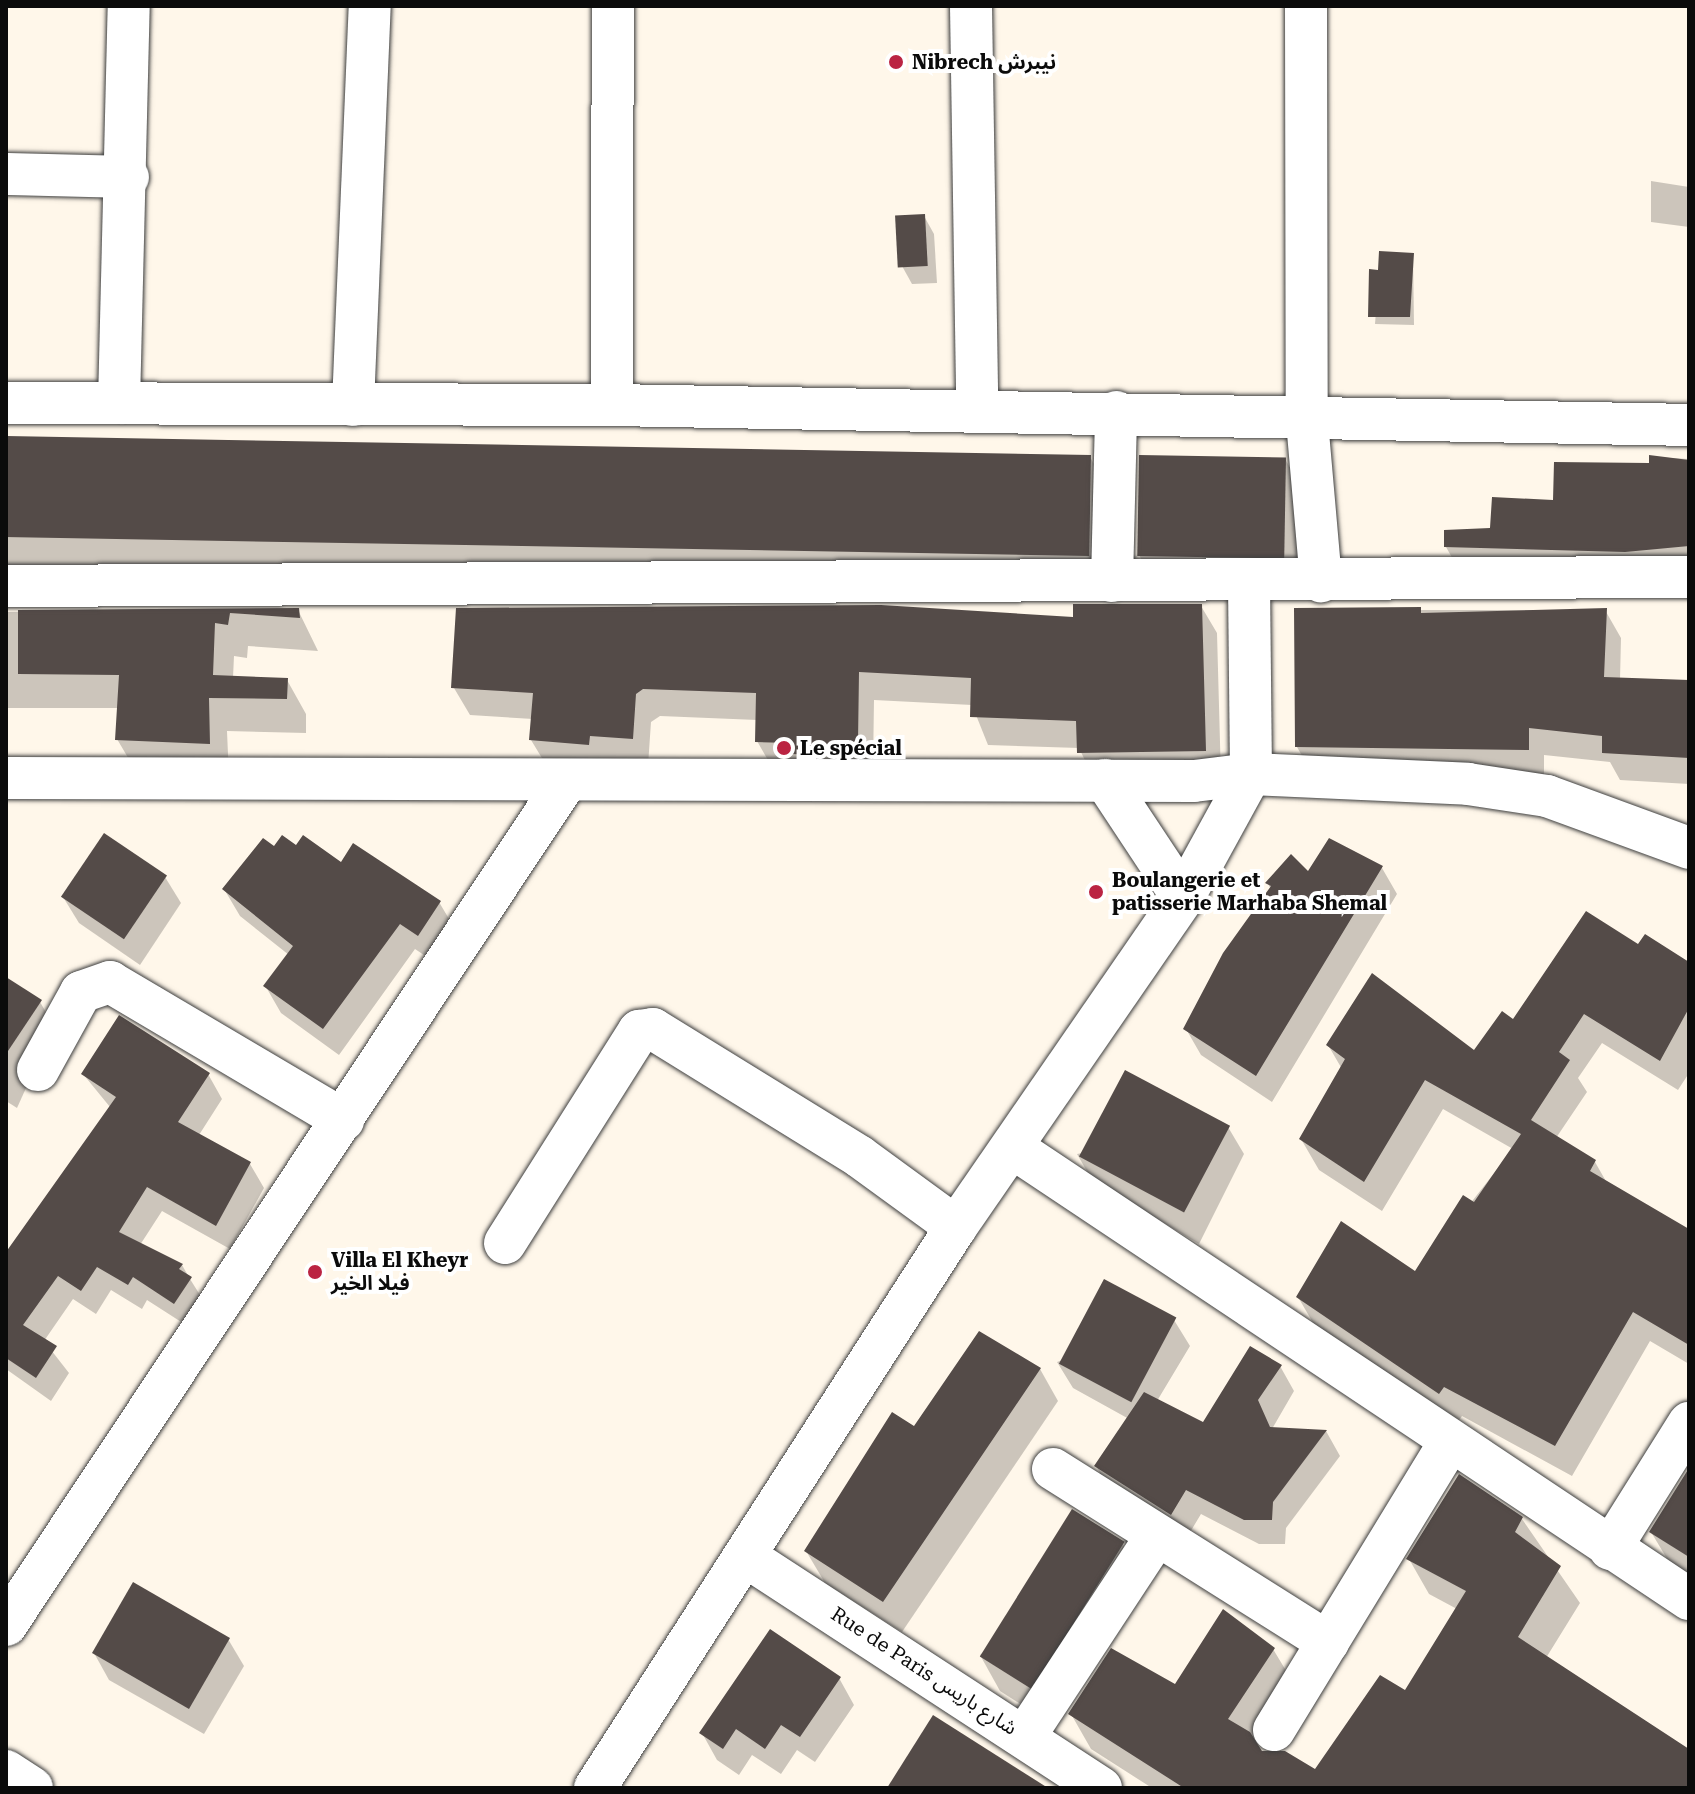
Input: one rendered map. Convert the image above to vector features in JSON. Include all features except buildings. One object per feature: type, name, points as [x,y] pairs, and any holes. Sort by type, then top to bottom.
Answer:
[{"type":"street","points":[[119,403],[128,177],[129,6]]},
{"type":"street","points":[[353,405],[370,6]]},
{"type":"street","points":[[612,405],[613,6]]},
{"type":"street","points":[[971,6],[977,410]]},
{"type":"street","points":[[1306,6],[1307,421],[1321,581]]},
{"type":"street","points":[[6,174],[128,177]]},
{"type":"street","points":[[6,403],[612,405],[1116,412],[1307,421],[1689,425]]},
{"type":"street","points":[[1112,581],[1116,412]]},
{"type":"street","points":[[6,586],[1249,583],[1689,577]]},
{"type":"street","points":[[595,1788],[956,1227],[1183,898],[1251,774],[1249,583]]},
{"type":"street","points":[[6,778],[565,783],[1105,780],[1251,774],[1468,784],[1547,796],[1689,848]]},
{"type":"street","points":[[1105,780],[1183,898]]},
{"type":"street","points":[[6,1625],[565,783]]},
{"type":"street","points":[[38,1070],[81,992],[90,983],[110,982],[343,1120]]},
{"type":"street","points":[[505,1243],[639,1031],[653,1029],[860,1157],[956,1227]]},
{"type":"street","points":[[1013,1148],[1689,1599]]},
{"type":"street","points":[[1610,1549],[1689,1423]]},
{"type":"street","points":[[1274,1730],[1450,1442]]},
{"type":"street","points":[[1053,1469],[1328,1642]]},
{"type":"street","points":[[1025,1736],[1157,1535]]},
{"type":"street","name":"Rue de Paris شارع باريس","points":[[745,1556],[1101,1788]]},
{"type":"street","points":[[6,1771],[32,1788]]},
{"type":"place","name":"Nibrech نيبرش","points":[[896,62]]},
{"type":"place","name":"Le spécial","points":[[784,748]]},
{"type":"place","name":"Boulangerie et patisserie Marhaba Shemal","points":[[1096,892]]},
{"type":"place","name":"Villa El Kheyr فيلا الخير","points":[[315,1272]]}]
